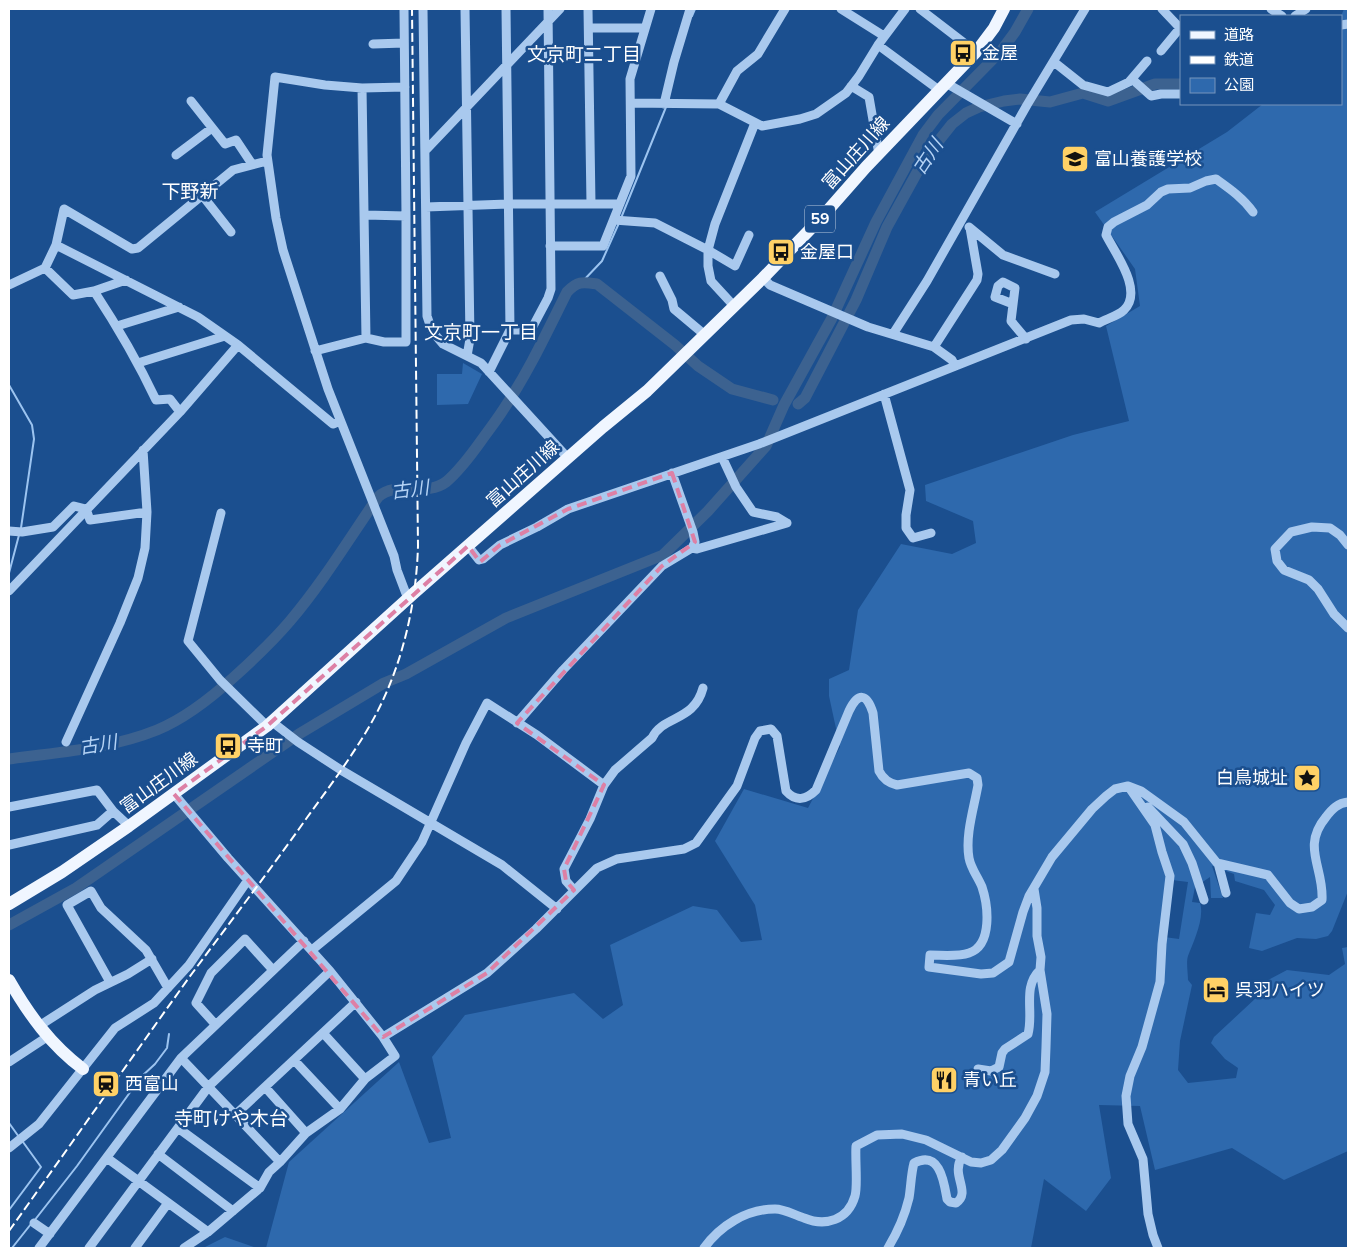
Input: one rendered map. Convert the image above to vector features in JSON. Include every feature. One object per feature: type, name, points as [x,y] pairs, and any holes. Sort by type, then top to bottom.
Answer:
[{"type":"main road","name":"富山庄川線","points":[[9,904],[62,872],[129,826],[178,798],[269,724],[468,546],[647,391],[763,278],[881,152],[947,87],[994,28],[1004,9]]},
{"type":"main road","points":[[9,980],[26,1010],[47,1037],[65,1056],[83,1069]]},
{"type":"street","points":[[315,351],[366,338],[384,342],[406,342],[404,9]]},
{"type":"street","points":[[423,9],[427,316],[432,331],[443,344],[481,363],[568,458]]},
{"type":"street","points":[[465,9],[470,340],[467,356]]},
{"type":"street","points":[[489,372],[510,330],[506,9]]},
{"type":"street","points":[[510,330],[531,330],[551,289],[548,9]]},
{"type":"street","points":[[425,151],[560,9]]},
{"type":"street","points":[[588,9],[591,204]]},
{"type":"street","points":[[550,246],[603,246],[631,176],[630,79],[651,9]]},
{"type":"street","points":[[664,104],[690,9]]},
{"type":"street","points":[[719,104],[737,71],[758,54],[785,9]]},
{"type":"street","points":[[841,9],[884,36]]},
{"type":"street","points":[[631,103],[719,104],[762,126],[816,114],[846,93],[884,36],[905,9]]},
{"type":"street","points":[[920,9],[976,52]]},
{"type":"street","points":[[893,334],[1085,9]]},
{"type":"street","points":[[1162,9],[1180,28],[1162,51]]},
{"type":"street","points":[[589,28],[644,28]]},
{"type":"street","points":[[374,44],[404,43]]},
{"type":"street","points":[[878,45],[947,87],[966,95],[1017,124]]},
{"type":"street","points":[[1054,62],[1083,85],[1108,92],[1134,81],[1147,61]]},
{"type":"street","points":[[405,87],[362,88],[325,85],[275,77],[267,161],[283,250],[315,351],[340,421],[378,512],[408,599]]},
{"type":"street","points":[[1134,81],[1151,96],[1180,94]]},
{"type":"street","points":[[851,86],[869,97],[878,149],[881,152]]},
{"type":"street","points":[[362,88],[366,338]]},
{"type":"street","points":[[191,101],[225,144],[236,140],[252,164]]},
{"type":"street","points":[[734,306],[711,281],[708,266],[708,250],[715,224],[755,123]]},
{"type":"street","points":[[176,155],[212,128]]},
{"type":"street","points":[[9,285],[45,268],[56,244],[64,209],[132,249],[138,248],[233,170],[267,161]]},
{"type":"street","points":[[468,546],[479,560],[483,559],[500,545],[568,509],[759,444],[1071,320],[1084,319],[1099,323],[1124,310],[1129,300],[1131,289],[1128,278],[1106,235],[1108,227],[1147,205],[1161,192],[1190,188],[1216,179],[1235,192],[1252,212]]},
{"type":"street","points":[[202,195],[231,232]]},
{"type":"street","points":[[426,207],[508,204],[620,204]]},
{"type":"street","points":[[365,215],[406,216]]},
{"type":"street","points":[[614,220],[655,223],[735,266],[749,235]]},
{"type":"street","points":[[961,221],[1003,255],[1056,274]]},
{"type":"street","points":[[934,347],[977,280],[978,274],[970,228]]},
{"type":"street","points":[[56,244],[198,317],[238,345],[333,424],[340,421]]},
{"type":"street","points":[[45,268],[73,296],[126,280]]},
{"type":"street","points":[[660,276],[672,300],[674,309],[705,335]]},
{"type":"street","points":[[763,278],[770,285],[868,327],[934,347],[952,360],[955,366]]},
{"type":"street","points":[[94,290],[138,363],[156,400],[170,399],[180,412]]},
{"type":"street","points":[[1013,304],[1011,321],[1026,339]]},
{"type":"street","points":[[117,326],[179,307]]},
{"type":"street","points":[[138,363],[225,336]]},
{"type":"street","points":[[9,591],[180,412],[238,345]]},
{"type":"street","points":[[884,394],[910,490],[906,528],[912,538],[930,533]]},
{"type":"street","points":[[66,742],[120,623],[138,578],[145,548],[147,512],[143,450]]},
{"type":"street","points":[[692,548],[698,549],[787,523],[777,517],[753,512],[736,487],[722,457]]},
{"type":"street","points":[[517,723],[563,670],[662,566],[692,548],[695,542],[672,473]]},
{"type":"street","points":[[14,532],[53,527],[74,506],[86,510],[90,520],[147,512]]},
{"type":"street","points":[[221,513],[188,641],[220,680],[269,724],[430,824],[502,865],[557,909]]},
{"type":"street","points":[[1348,545],[1340,535],[1330,528],[1312,527],[1291,532],[1275,549],[1277,561],[1284,570],[1309,580],[1318,589],[1334,614],[1348,628]]},
{"type":"street","points":[[574,890],[566,882],[564,869],[590,819],[604,785],[615,770],[652,738],[661,727],[690,712],[701,697],[703,688]]},
{"type":"street","points":[[383,1037],[488,973],[557,909],[597,868],[616,859],[684,849],[696,843],[737,786],[755,738],[760,731],[771,729],[777,736],[786,791],[796,799],[811,796],[816,790],[854,701],[862,697],[868,700],[873,713],[879,771],[882,777],[889,783],[897,785],[969,773],[977,778],[978,785],[968,848],[972,867],[982,888],[987,915],[986,933],[979,946],[968,953],[930,955],[930,967],[981,974],[992,973],[1009,962],[1023,912],[1052,857],[1092,809],[1115,789],[1128,786],[1142,791],[1184,822],[1193,831],[1211,857],[1218,863],[1268,875],[1290,903],[1299,909],[1312,907],[1322,900],[1322,889],[1315,860],[1314,840],[1319,825],[1330,811],[1341,803],[1348,802]]},
{"type":"street","points":[[312,950],[396,881],[422,842],[466,743],[487,703],[537,735],[604,785]]},
{"type":"street","points":[[1128,786],[1155,825],[1170,876],[1162,944],[1160,982],[1142,1047],[1130,1076],[1126,1096],[1128,1124],[1143,1159],[1148,1214],[1158,1248]]},
{"type":"street","points":[[9,807],[97,790],[113,811],[129,826]]},
{"type":"street","points":[[178,798],[248,880],[330,971],[383,1037],[395,1056],[365,1079],[340,1110],[306,1133],[269,1172],[260,1188],[208,1232],[184,1248]]},
{"type":"street","points":[[1139,801],[1152,810],[1183,844],[1192,863],[1204,900]]},
{"type":"street","points":[[9,845],[97,825],[113,811]]},
{"type":"street","points":[[1218,863],[1226,893]]},
{"type":"street","points":[[9,1148],[39,1124],[115,1028],[154,1003],[189,965],[248,880]]},
{"type":"street","points":[[704,1248],[728,1223],[755,1212],[776,1209],[817,1222],[838,1219],[845,1214],[856,1194],[854,1160],[856,1146],[877,1135],[902,1134],[926,1140],[971,1162],[981,1163],[990,1160],[1002,1150],[1025,1118],[1037,1096],[1045,1072],[1047,1014],[1040,970],[1041,956],[1037,936],[1037,908],[1034,889]]},
{"type":"street","points":[[110,982],[67,905],[91,891],[101,908],[146,950],[168,988]]},
{"type":"street","points":[[215,1024],[196,1003],[211,973],[245,939],[273,970]]},
{"type":"street","points":[[39,1248],[181,1058],[304,941]]},
{"type":"street","points":[[39,1026],[110,982],[128,974],[152,959]]},
{"type":"street","points":[[978,1069],[991,1071],[998,1067],[1005,1049],[1028,1034],[1030,990],[1033,977],[1040,970]]},
{"type":"street","points":[[89,1248],[209,1086],[330,971]]},
{"type":"street","points":[[236,1114],[356,1002]]},
{"type":"street","points":[[323,1033],[365,1079]]},
{"type":"street","points":[[9,1062],[47,1037]]},
{"type":"street","points":[[181,1058],[280,1162]]},
{"type":"street","points":[[294,1060],[340,1110]]},
{"type":"street","points":[[265,1087],[306,1133]]},
{"type":"street","points":[[178,1128],[260,1188]]},
{"type":"street","points":[[158,1154],[232,1211]]},
{"type":"street","points":[[888,1248],[905,1213],[914,1163],[919,1160],[936,1164],[940,1169],[947,1199],[950,1202],[956,1203],[961,1200],[963,1195],[957,1168],[962,1157]]},
{"type":"street","points":[[107,1158],[208,1232]]},
{"type":"street","points":[[135,1248],[168,1203]]},
{"type":"street","points":[[34,1223],[50,1234]]},
{"type":"highlighted area","points":[[672,473],[695,542],[662,566],[517,723],[604,785],[564,869],[566,881],[574,890],[487,973],[383,1037],[174,794],[267,726],[468,546],[480,562],[500,545],[568,509]]},
{"type":"green space","points":[[1344,9],[1348,9],[1348,891],[1332,931],[1328,936],[1316,939],[1297,938],[1262,951],[1249,948],[1256,913],[1270,915],[1275,905],[1264,890],[1235,881],[1234,874],[1212,866],[1223,898],[1211,898],[1210,877],[1195,887],[1192,902],[1200,903],[1201,916],[1198,930],[1187,958],[1188,980],[1192,985],[1180,1041],[1178,1070],[1188,1083],[1236,1078],[1238,1068],[1225,1059],[1211,1043],[1214,1037],[1257,997],[1268,980],[1287,970],[1329,975],[1345,964],[1342,948],[1348,947],[1348,1151],[1284,1180],[1232,1148],[1155,1170],[1140,1106],[1099,1105],[1111,1178],[1086,1211],[1044,1179],[1031,1248],[266,1248],[289,1162],[399,1062],[429,1143],[451,1138],[432,1057],[465,1015],[574,993],[603,1019],[623,1005],[610,945],[693,906],[717,910],[741,942],[762,940],[755,905],[715,841],[744,789],[808,808],[840,747],[829,696],[829,679],[849,670],[858,610],[901,544],[952,554],[976,543],[973,521],[926,501],[925,485],[1073,435],[1129,421],[1106,326],[1140,306],[1135,269],[1095,212],[1227,132],[1262,105],[1342,105],[1341,15]],"holes":[[[1172,880],[1188,882],[1179,939],[1164,937]]]},
{"type":"green space","points":[[463,363],[482,374],[468,404],[437,405],[437,374],[462,374]]},
{"type":"green space","points":[[225,1237],[257,1248],[203,1248]]},
{"type":"waterway","points":[[692,16],[695,9]]},
{"type":"waterway","points":[[9,925],[76,888],[299,734],[384,683],[406,674],[506,618],[663,555],[708,511],[766,446],[784,405],[832,318],[876,222],[923,135],[938,115],[1001,51],[1015,32],[1028,9]]},
{"type":"waterway","name":"古川","points":[[798,404],[805,398],[856,300],[887,227],[925,158],[952,124],[966,113],[979,107],[1004,101],[1020,99],[1050,102],[1083,93],[1108,101],[1155,84],[1180,84]]},
{"type":"waterway","points":[[621,218],[666,107]]},
{"type":"waterway","points":[[582,282],[602,261],[619,223]]},
{"type":"waterway","name":"古川","points":[[9,759],[121,742],[157,730],[178,720],[216,692],[256,657],[290,621],[325,576],[378,497],[385,492],[393,490],[438,486],[446,482],[460,468],[495,422],[521,382],[567,292],[577,284],[597,284],[675,345],[698,366],[732,389],[773,400]]},
{"type":"waterway","points":[[9,385],[32,425],[34,439],[21,528]]},
{"type":"waterway","points":[[9,573],[19,535]]},
{"type":"waterway","points":[[34,1221],[77,1166],[141,1077],[155,1064],[167,1048],[169,1034]]},
{"type":"waterway","points":[[9,1123],[19,1137]]},
{"type":"waterway","points":[[9,1210],[41,1167],[23,1142]]},
{"type":"waterway","points":[[12,1248],[31,1224]]},
{"type":"railway","points":[[9,1231],[188,979],[345,765],[378,711],[397,665],[410,618],[417,570],[418,546],[412,9]]},
{"type":"place","name":"金屋","points":[[963,53]]},
{"type":"place","name":"富山養護学校","points":[[1075,159]]},
{"type":"place","name":"金屋口","points":[[781,252]]},
{"type":"place","name":"寺町","points":[[228,746]]},
{"type":"place","name":"白鳥城址","points":[[1307,778]]},
{"type":"place","name":"呉羽ハイツ","points":[[1216,990]]},
{"type":"place","name":"青い丘","points":[[944,1080]]},
{"type":"place","name":"西富山","points":[[106,1084]]},
{"type":"district","name":"文京町二丁目","points":[[584,55]]},
{"type":"district","name":"下野新","points":[[190,192]]},
{"type":"district","name":"文京町一丁目","points":[[481,333]]},
{"type":"district","name":"寺町けや木台","points":[[231,1119]]}]
